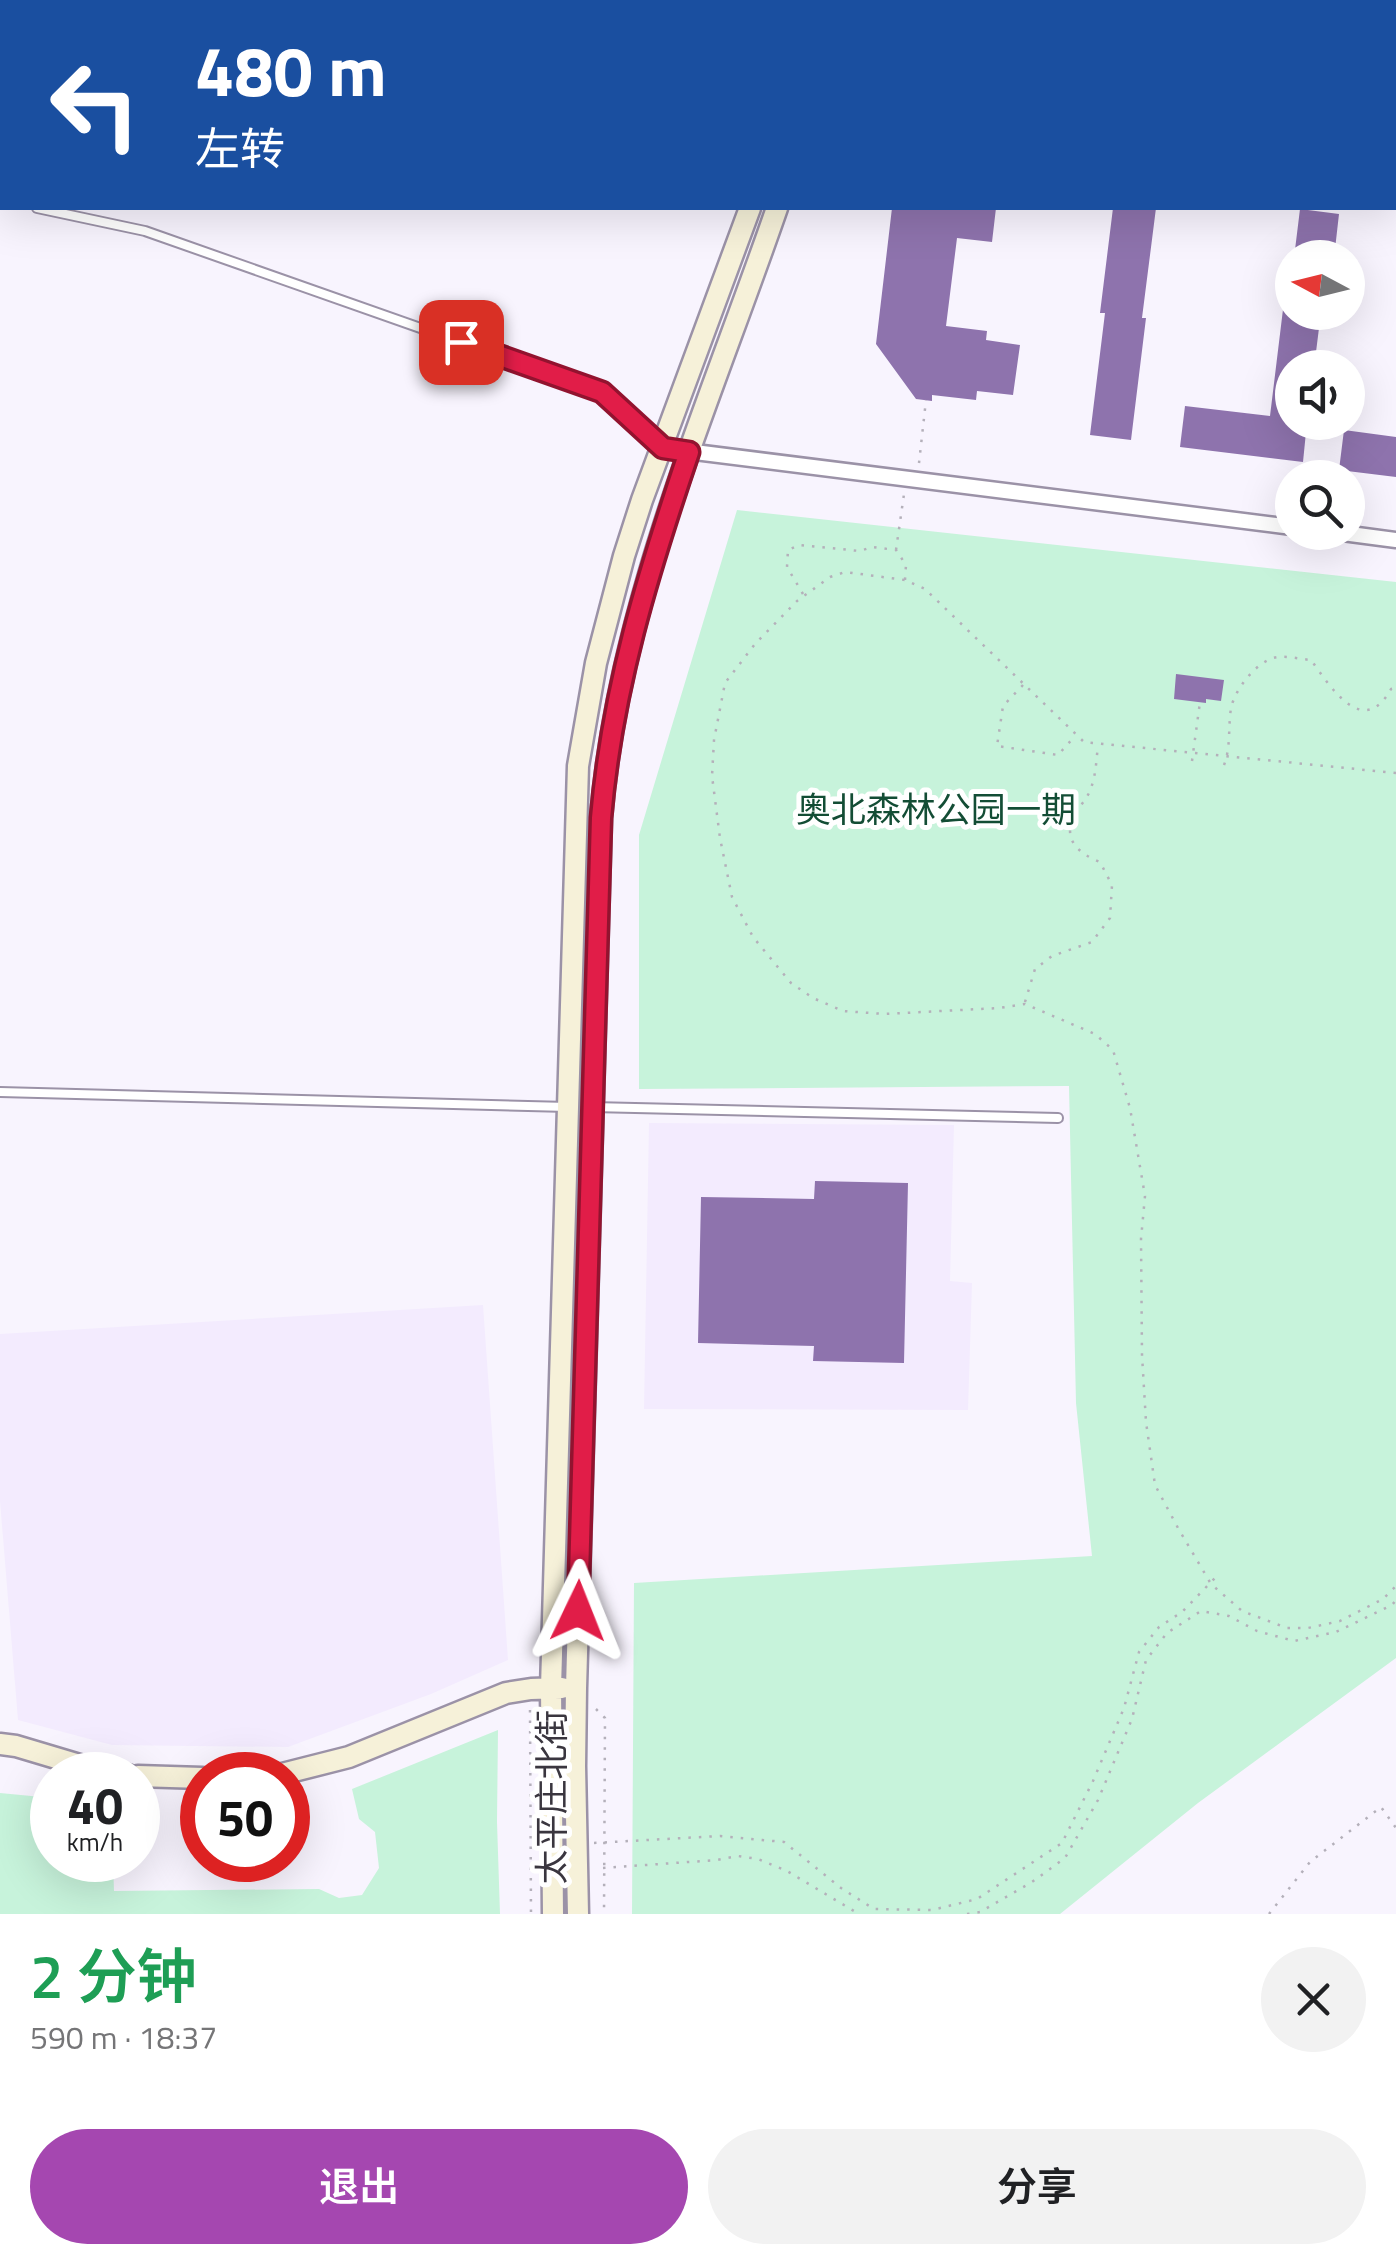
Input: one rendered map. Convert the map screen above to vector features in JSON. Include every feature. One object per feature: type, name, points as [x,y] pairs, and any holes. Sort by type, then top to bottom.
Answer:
[{"type":"main road","name":"太平庄北街","points":[[553,1914],[541,1688],[580,748],[608,614],[636,519],[749,210]]},
{"type":"main road","name":"太平庄北街","points":[[578,1914],[576,1688],[605,770],[635,621],[689,452],[776,210]]},
{"type":"main road","points":[[310,1767],[348,1757],[494,1697],[541,1688],[576,1688]]},
{"type":"main road","points":[[0,1744],[36,1752]]},
{"type":"street","points":[[663,448],[1275,525]]},
{"type":"street","points":[[1365,536],[1396,540]]},
{"type":"lane","points":[[47,210],[146,231],[602,392],[663,448]]},
{"type":"lane","points":[[0,1092],[1058,1118]]},
{"type":"path","points":[[905,580],[906,565],[896,550],[926,400]]},
{"type":"path","points":[[804,595],[786,567],[788,550],[799,545],[896,550]]},
{"type":"path","points":[[1396,774],[1084,742],[925,589],[905,580],[845,572],[830,576],[804,595],[755,644],[726,682],[714,740],[712,776],[732,897],[753,937],[790,983],[843,1011],[884,1014],[1025,1004],[1095,1034],[1113,1050],[1143,1175],[1142,1355],[1155,1485],[1211,1584],[1242,1611],[1287,1628],[1340,1621],[1383,1598],[1396,1586]]},
{"type":"path","points":[[1224,764],[1238,690],[1265,660],[1281,656],[1311,660],[1333,692],[1356,708],[1371,709],[1383,704],[1391,689],[1396,688]]},
{"type":"path","points":[[1024,684],[1002,706],[997,746],[1058,755],[1076,735]]},
{"type":"path","points":[[1192,762],[1200,702]]},
{"type":"path","points":[[1025,1004],[1035,969],[1052,956],[1092,942],[1110,918],[1112,884],[1100,862],[1082,855],[1071,840],[1070,824],[1088,796],[1097,771],[1098,744]]},
{"type":"path","points":[[576,1844],[720,1836],[784,1842],[841,1888],[874,1908],[932,1910],[978,1899],[1062,1843],[1124,1708],[1139,1652],[1158,1627],[1182,1612],[1216,1577]]},
{"type":"path","points":[[967,1914],[980,1912],[1065,1858],[1098,1800],[1132,1720],[1146,1660],[1167,1633],[1201,1611],[1229,1616],[1257,1631],[1294,1641],[1336,1632],[1396,1600]]},
{"type":"path","points":[[531,1914],[541,1688]]},
{"type":"path","points":[[576,1688],[605,1718],[604,1914]]},
{"type":"path","points":[[1269,1914],[1310,1862],[1382,1807],[1396,1828]]},
{"type":"path","points":[[604,1868],[738,1856],[758,1858],[858,1914]]},
{"type":"shaded area","points":[[649,1123],[954,1125],[950,1281],[972,1283],[968,1410],[644,1409]]},
{"type":"shaded area","points":[[483,1305],[508,1660],[431,1694],[288,1747],[112,1745],[18,1720],[0,1501],[0,1334]]},
{"type":"green space","name":"奥北森林公园一期","points":[[737,510],[1396,582],[1396,1658],[1198,1803],[1060,1914],[632,1914],[634,1583],[1092,1556],[1076,1403],[1069,1086],[639,1089],[639,835]]},
{"type":"green space","points":[[498,1730],[500,1914],[0,1914],[0,1793],[30,1796],[30,1882],[114,1882],[114,1891],[319,1889],[339,1898],[362,1895],[379,1868],[375,1832],[359,1819],[352,1789]]},
{"type":"building","points":[[892,210],[996,210],[992,242],[957,238],[946,326],[987,331],[986,340],[1020,345],[1013,395],[977,391],[976,400],[932,395],[932,401],[916,399],[876,344]]},
{"type":"building","points":[[1113,210],[1156,210],[1131,440],[1090,435],[1105,313],[1100,313]]},
{"type":"building","points":[[1300,210],[1339,214],[1336,240],[1296,240]]},
{"type":"building","points":[[1280,330],[1319,330],[1316,350],[1278,350]]},
{"type":"building","points":[[1275,375],[1275,440],[1305,440],[1303,460],[1180,447],[1185,406],[1270,416]]},
{"type":"building","points":[[1365,433],[1396,437],[1396,477],[1365,473],[1365,460],[1340,460],[1343,440],[1365,440]]},
{"type":"building","points":[[1176,674],[1224,680],[1221,701],[1174,699]]},
{"type":"building","points":[[815,1181],[908,1183],[904,1363],[813,1361],[814,1346],[698,1343],[701,1197],[814,1199]]},
{"type":"route","points":[[461,342],[602,392],[663,448],[689,452],[635,621],[612,720],[605,770],[578,1611]]}]
